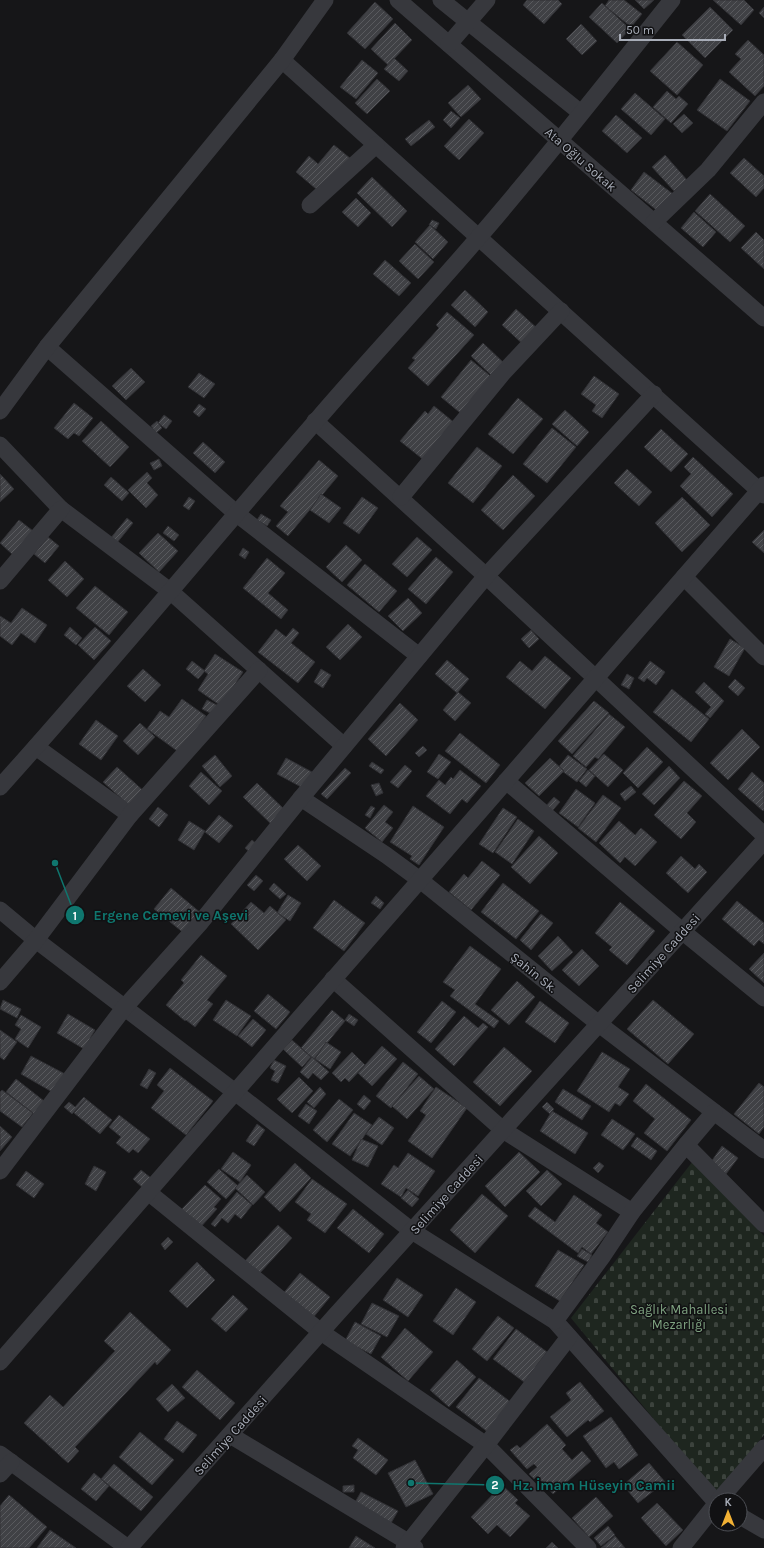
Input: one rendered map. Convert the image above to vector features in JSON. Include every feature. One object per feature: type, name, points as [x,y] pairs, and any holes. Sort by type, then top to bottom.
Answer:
[{"type":"street","points":[[0,411],[47,347],[282,60],[325,0]]},
{"type":"street","name":"Ata Oğlu Sokak","points":[[398,0],[654,222],[761,310]]},
{"type":"street","points":[[442,0],[581,113]]},
{"type":"street","points":[[449,44],[487,0]]},
{"type":"street","points":[[0,787],[316,421],[478,238],[560,141],[672,0]]},
{"type":"street","points":[[0,1362],[684,577],[762,490],[478,238],[282,60]]},
{"type":"street","points":[[654,222],[708,170],[764,102]]},
{"type":"street","points":[[310,205],[376,145]]},
{"type":"street","points":[[401,497],[502,374],[561,311]]},
{"type":"street","points":[[47,347],[237,514],[419,656]]},
{"type":"street","points":[[0,1171],[124,1008],[201,922],[301,798],[486,576],[654,394]]},
{"type":"street","points":[[316,421],[401,497],[764,835]]},
{"type":"street","points":[[0,445],[61,509],[170,591],[344,746]]},
{"type":"street","points":[[0,581],[61,509]]},
{"type":"street","points":[[684,577],[764,657]]},
{"type":"street","points":[[0,982],[36,940],[130,815],[260,670]]},
{"type":"street","points":[[36,747],[130,815]]},
{"type":"street","points":[[506,781],[682,931],[764,998]]},
{"type":"street","name":"Şahin Sk.","points":[[301,798],[386,855],[420,880],[599,1024],[764,1149]]},
{"type":"street","name":"Selimiye Caddesi","points":[[129,1548],[321,1332],[764,841]]},
{"type":"street","points":[[0,910],[36,940],[235,1092],[412,1231],[555,1321],[708,1494]]},
{"type":"street","points":[[333,980],[503,1130],[632,1212]]},
{"type":"street","points":[[555,1321],[602,1257],[632,1212],[714,1112]]},
{"type":"street","points":[[686,1145],[764,1224]]},
{"type":"street","points":[[148,1192],[321,1332],[486,1445],[588,1548]]},
{"type":"street","points":[[230,1434],[409,1546],[569,1338]]},
{"type":"street","points":[[726,1492],[764,1448]]},
{"type":"street","points":[[4,1463],[129,1548]]},
{"type":"street","points":[[681,1548],[708,1513]]},
{"type":"street","points":[[748,1521],[764,1530]]},
{"type":"green space","name":"Sağlık Mahallesi Mezarlığı","points":[[693,1161],[764,1236],[764,1435],[718,1492],[714,1492],[571,1318]]},
{"type":"building","points":[[527,0],[558,0],[562,4],[544,24],[523,5]]},
{"type":"building","points":[[609,0],[624,0],[642,14],[631,27],[605,6]]},
{"type":"building","points":[[635,0],[654,0],[644,9]]},
{"type":"building","points":[[713,0],[744,0],[754,10],[741,25]]},
{"type":"building","points":[[375,2],[393,19],[365,49],[347,33]]},
{"type":"building","points":[[602,3],[630,29],[617,43],[589,17]]},
{"type":"building","points":[[710,7],[733,30],[705,58],[682,35]]},
{"type":"building","points":[[764,7],[764,18],[759,13]]},
{"type":"building","points":[[395,23],[412,40],[388,65],[371,49]]},
{"type":"building","points":[[581,24],[597,41],[582,55],[566,39]]},
{"type":"building","points":[[748,40],[764,55],[764,86],[755,96],[729,72],[741,59],[735,54]]},
{"type":"building","points":[[677,42],[703,65],[677,95],[650,71]]},
{"type":"building","points":[[394,58],[408,71],[399,81],[384,69]]},
{"type":"building","points":[[362,60],[378,73],[356,99],[340,87]]},
{"type":"building","points":[[377,79],[390,91],[367,114],[355,103]]},
{"type":"building","points":[[720,79],[750,101],[727,131],[697,110]]},
{"type":"building","points":[[468,85],[481,99],[461,117],[448,103]]},
{"type":"building","points":[[667,91],[676,99],[679,96],[688,104],[671,123],[653,107]]},
{"type":"building","points":[[635,93],[665,119],[651,135],[621,109]]},
{"type":"building","points":[[451,111],[460,118],[451,128],[443,120]]},
{"type":"building","points":[[684,114],[693,123],[682,133],[673,124]]},
{"type":"building","points":[[616,115],[642,138],[627,153],[602,131]]},
{"type":"building","points":[[469,119],[484,133],[459,160],[444,146]]},
{"type":"building","points":[[429,120],[435,127],[411,146],[405,139]]},
{"type":"building","points":[[334,145],[351,159],[322,194],[296,172],[309,156],[318,164]]},
{"type":"building","points":[[665,155],[687,180],[674,191],[652,167]]},
{"type":"building","points":[[744,158],[764,176],[764,188],[756,197],[730,173]]},
{"type":"building","points":[[644,172],[673,194],[659,212],[631,190]]},
{"type":"building","points":[[372,177],[407,211],[392,227],[357,193]]},
{"type":"building","points":[[710,194],[745,226],[730,242],[695,211]]},
{"type":"building","points":[[356,198],[371,213],[358,227],[342,212]]},
{"type":"building","points":[[694,212],[716,232],[703,247],[681,228]]},
{"type":"building","points":[[432,220],[439,223],[436,229],[429,225]]},
{"type":"building","points":[[430,225],[448,242],[433,259],[415,242]]},
{"type":"building","points":[[756,232],[764,240],[764,269],[741,248]]},
{"type":"building","points":[[415,244],[434,262],[418,279],[399,261]]},
{"type":"building","points":[[385,260],[411,283],[399,296],[373,274]]},
{"type":"building","points":[[465,290],[488,312],[475,327],[451,305]]},
{"type":"building","points":[[516,309],[539,330],[525,346],[502,325]]},
{"type":"building","points":[[447,312],[474,335],[428,386],[408,368],[415,360],[412,358],[439,328],[436,325]]},
{"type":"building","points":[[483,343],[506,365],[494,378],[471,356]]},
{"type":"building","points":[[471,360],[494,379],[464,416],[441,397]]},
{"type":"building","points":[[131,368],[145,382],[126,400],[112,386]]},
{"type":"building","points":[[199,373],[215,384],[204,398],[188,387]]},
{"type":"building","points":[[594,376],[619,394],[602,418],[592,411],[596,405],[581,394]]},
{"type":"building","points":[[518,398],[543,419],[513,454],[488,434]]},
{"type":"building","points":[[74,403],[93,418],[79,436],[74,433],[68,439],[54,428]]},
{"type":"building","points":[[199,404],[206,409],[199,417],[193,412]]},
{"type":"building","points":[[434,406],[456,424],[425,461],[400,441],[425,411],[428,414]]},
{"type":"building","points":[[565,410],[589,432],[577,446],[552,424]]},
{"type":"building","points":[[164,415],[172,421],[166,429],[158,423]]},
{"type":"building","points":[[101,421],[129,447],[110,467],[82,441]]},
{"type":"building","points":[[157,421],[162,428],[156,433],[151,426]]},
{"type":"building","points":[[552,428],[576,447],[547,483],[523,464]]},
{"type":"building","points":[[661,429],[688,454],[671,472],[644,447]]},
{"type":"building","points":[[203,442],[225,462],[215,473],[193,453]]},
{"type":"building","points":[[477,447],[502,466],[473,503],[448,483]]},
{"type":"building","points":[[693,457],[733,494],[712,517],[680,486],[691,474],[684,467]]},
{"type":"building","points":[[159,459],[162,466],[154,470],[150,463]]},
{"type":"building","points":[[319,460],[338,476],[288,536],[276,526],[288,512],[280,506]]},
{"type":"building","points":[[627,469],[652,492],[639,506],[614,483]]},
{"type":"building","points":[[147,472],[152,478],[147,483],[158,495],[146,508],[128,490]]},
{"type":"building","points":[[0,474],[14,489],[0,502]]},
{"type":"building","points":[[513,475],[535,496],[503,530],[481,510]]},
{"type":"building","points":[[111,477],[129,493],[122,501],[104,485]]},
{"type":"building","points":[[321,494],[341,508],[329,523],[310,510]]},
{"type":"building","points":[[189,497],[195,501],[189,510],[183,506]]},
{"type":"building","points":[[362,497],[378,508],[359,534],[343,523]]},
{"type":"building","points":[[682,497],[710,525],[682,552],[655,523]]},
{"type":"building","points":[[261,514],[271,520],[267,526],[257,520]]},
{"type":"building","points":[[127,518],[133,523],[116,544],[110,539]]},
{"type":"building","points":[[19,520],[33,531],[13,555],[0,543]]},
{"type":"building","points":[[168,526],[179,535],[174,541],[163,533]]},
{"type":"building","points":[[764,530],[764,553],[752,542]]},
{"type":"building","points":[[158,533],[178,551],[159,572],[139,553]]},
{"type":"building","points":[[48,537],[59,546],[45,563],[34,554]]},
{"type":"building","points":[[417,537],[432,550],[407,577],[392,564]]},
{"type":"building","points":[[346,545],[362,560],[342,582],[326,567]]},
{"type":"building","points":[[243,548],[249,552],[245,559],[239,555]]},
{"type":"building","points":[[436,557],[453,572],[426,604],[408,589]]},
{"type":"building","points":[[267,558],[285,573],[268,593],[288,610],[281,619],[243,588]]},
{"type":"building","points":[[65,561],[84,579],[67,597],[48,580]]},
{"type":"building","points":[[365,564],[397,591],[379,612],[347,585]]},
{"type":"building","points":[[95,586],[128,612],[109,635],[76,608]]},
{"type":"building","points":[[408,598],[422,613],[403,631],[388,616]]},
{"type":"building","points":[[22,608],[47,625],[35,643],[21,633],[12,645],[0,636],[0,616],[11,623]]},
{"type":"building","points":[[348,624],[362,637],[340,660],[326,647]]},
{"type":"building","points":[[70,627],[82,638],[76,645],[64,635]]},
{"type":"building","points":[[95,627],[111,641],[94,660],[78,645]]},
{"type":"building","points":[[293,628],[299,633],[291,643],[315,662],[298,683],[258,652],[276,629],[286,637]]},
{"type":"building","points":[[531,630],[539,639],[529,648],[521,639]]},
{"type":"building","points":[[730,639],[745,648],[729,676],[714,667]]},
{"type":"building","points":[[215,654],[243,672],[221,706],[198,690],[208,674],[204,671]]},
{"type":"building","points":[[545,656],[571,678],[545,709],[506,677],[520,661],[532,671]]},
{"type":"building","points":[[447,660],[469,679],[457,693],[435,674]]},
{"type":"building","points":[[192,661],[205,671],[198,679],[186,669]]},
{"type":"building","points":[[650,661],[665,672],[656,685],[647,678],[644,682],[638,678]]},
{"type":"building","points":[[143,669],[161,685],[145,702],[127,686]]},
{"type":"building","points":[[321,669],[331,675],[323,688],[314,682]]},
{"type":"building","points":[[627,674],[634,678],[629,689],[621,685]]},
{"type":"building","points":[[735,679],[745,688],[738,696],[728,687]]},
{"type":"building","points":[[704,682],[724,701],[710,718],[705,714],[711,707],[695,692]]},
{"type":"building","points":[[672,689],[709,719],[691,742],[653,712]]},
{"type":"building","points":[[458,692],[471,703],[455,721],[443,710]]},
{"type":"building","points":[[182,699],[206,716],[180,753],[147,729],[160,711],[169,717]]},
{"type":"building","points":[[207,700],[217,705],[212,714],[202,709]]},
{"type":"building","points":[[594,701],[609,713],[572,754],[558,741]]},
{"type":"building","points":[[400,703],[418,720],[386,756],[368,739]]},
{"type":"building","points":[[609,714],[625,727],[598,759],[595,757],[586,767],[573,756]]},
{"type":"building","points":[[96,720],[118,736],[101,760],[79,744]]},
{"type":"building","points":[[140,723],[155,737],[138,755],[123,741]]},
{"type":"building","points":[[742,729],[760,747],[728,780],[710,763]]},
{"type":"building","points":[[460,733],[500,765],[486,783],[445,751]]},
{"type":"building","points":[[423,746],[427,750],[419,757],[415,753]]},
{"type":"building","points":[[647,747],[663,762],[638,788],[623,773]]},
{"type":"building","points":[[439,754],[451,762],[438,779],[427,772]]},
{"type":"building","points":[[604,754],[623,770],[608,787],[589,770]]},
{"type":"building","points":[[215,755],[232,776],[220,787],[202,766]]},
{"type":"building","points":[[568,755],[587,769],[577,782],[558,768]]},
{"type":"building","points":[[286,758],[312,772],[303,788],[277,774]]},
{"type":"building","points":[[550,758],[564,771],[539,796],[525,783]]},
{"type":"building","points":[[372,762],[384,770],[381,774],[369,766]]},
{"type":"building","points":[[405,765],[412,771],[398,788],[390,782]]},
{"type":"building","points":[[669,766],[680,778],[654,805],[642,794]]},
{"type":"building","points":[[117,767],[147,794],[133,809],[103,782]]},
{"type":"building","points":[[345,768],[351,773],[327,799],[321,794]]},
{"type":"building","points":[[460,770],[481,786],[467,803],[462,799],[450,814],[426,796],[439,780],[445,785],[451,777],[453,779]]},
{"type":"building","points":[[588,770],[595,776],[586,787],[579,781]]},
{"type":"building","points":[[201,772],[222,791],[209,805],[189,786]]},
{"type":"building","points":[[752,772],[764,783],[763,811],[738,789]]},
{"type":"building","points":[[684,781],[702,796],[687,813],[696,822],[681,839],[654,815]]},
{"type":"building","points":[[257,783],[286,811],[272,825],[243,797]]},
{"type":"building","points":[[379,783],[383,793],[376,796],[371,785]]},
{"type":"building","points":[[631,786],[636,792],[625,801],[620,794]]},
{"type":"building","points":[[576,789],[595,803],[578,827],[559,813]]},
{"type":"building","points":[[603,795],[621,808],[596,842],[578,828]]},
{"type":"building","points":[[554,797],[560,802],[551,812],[545,807]]},
{"type":"building","points":[[384,805],[393,812],[385,822],[393,828],[382,842],[365,828]]},
{"type":"building","points":[[371,806],[375,808],[370,818],[365,815]]},
{"type":"building","points":[[413,806],[444,827],[419,865],[410,859],[412,856],[390,842]]},
{"type":"building","points":[[158,807],[168,815],[159,827],[149,819]]},
{"type":"building","points":[[503,808],[517,817],[493,853],[479,844]]},
{"type":"building","points":[[219,815],[233,826],[219,843],[205,832]]},
{"type":"building","points":[[518,819],[534,831],[512,864],[495,852]]},
{"type":"building","points":[[189,821],[205,831],[194,850],[178,840]]},
{"type":"building","points":[[619,821],[635,835],[641,828],[657,842],[635,866],[625,857],[620,863],[599,843]]},
{"type":"building","points":[[539,836],[558,853],[530,884],[511,867]]},
{"type":"building","points":[[252,840],[258,845],[251,853],[245,848]]},
{"type":"building","points":[[298,845],[321,866],[307,881],[284,859]]},
{"type":"building","points":[[681,856],[695,869],[699,864],[707,872],[688,893],[666,873]]},
{"type":"building","points":[[482,861],[500,875],[471,910],[449,892],[464,874],[468,878]]},
{"type":"building","points":[[256,875],[263,881],[254,891],[247,885]]},
{"type":"building","points":[[274,883],[286,894],[280,899],[269,889]]},
{"type":"building","points":[[503,883],[539,911],[516,939],[481,912]]},
{"type":"building","points":[[171,888],[202,914],[185,934],[154,909]]},
{"type":"building","points":[[288,895],[301,903],[290,921],[277,913]]},
{"type":"building","points":[[376,896],[384,903],[380,909],[371,903]]},
{"type":"building","points":[[334,900],[365,923],[344,951],[313,928]]},
{"type":"building","points":[[737,901],[764,923],[764,944],[759,940],[754,946],[722,919]]},
{"type":"building","points":[[251,902],[264,913],[270,906],[286,920],[258,950],[231,924]]},
{"type":"building","points":[[620,902],[655,931],[627,965],[609,950],[612,947],[595,933]]},
{"type":"building","points":[[541,914],[553,923],[531,950],[520,940]]},
{"type":"building","points":[[558,936],[573,952],[552,971],[538,956]]},
{"type":"building","points":[[470,946],[501,969],[475,1004],[499,1021],[494,1028],[450,996],[455,990],[443,982]]},
{"type":"building","points":[[582,949],[599,966],[579,986],[562,970]]},
{"type":"building","points":[[764,953],[764,983],[749,969]]},
{"type":"building","points":[[201,955],[227,976],[207,1000],[213,1004],[195,1027],[186,1020],[185,1021],[166,1005],[184,983],[181,980]]},
{"type":"building","points":[[517,981],[535,997],[509,1025],[491,1010]]},
{"type":"building","points":[[268,994],[290,1012],[276,1029],[254,1011]]},
{"type":"building","points":[[3,1000],[21,1009],[17,1018],[0,1009]]},
{"type":"building","points":[[226,1000],[251,1016],[237,1036],[213,1020]]},
{"type":"building","points":[[653,1000],[694,1034],[668,1064],[627,1029]]},
{"type":"building","points":[[442,1001],[456,1012],[431,1043],[417,1032]]},
{"type":"building","points":[[540,1001],[569,1023],[555,1043],[525,1022]]},
{"type":"building","points":[[332,1010],[345,1021],[314,1059],[301,1048]]},
{"type":"building","points":[[68,1014],[95,1030],[84,1049],[57,1033]]},
{"type":"building","points":[[349,1014],[358,1020],[354,1026],[345,1020]]},
{"type":"building","points":[[21,1015],[41,1027],[28,1048],[15,1039],[21,1029],[15,1025]]},
{"type":"building","points":[[464,1016],[478,1028],[483,1023],[488,1027],[454,1066],[435,1049]]},
{"type":"building","points":[[253,1019],[266,1030],[252,1047],[238,1036]]},
{"type":"building","points":[[0,1030],[17,1042],[4,1060],[0,1057]]},
{"type":"building","points":[[292,1040],[311,1057],[302,1067],[283,1049]]},
{"type":"building","points":[[326,1042],[341,1052],[330,1069],[315,1059]]},
{"type":"building","points":[[382,1046],[397,1059],[372,1086],[358,1073]]},
{"type":"building","points":[[504,1047],[532,1071],[500,1106],[473,1082]]},
{"type":"building","points":[[352,1052],[365,1065],[349,1082],[345,1078],[341,1082],[332,1073]]},
{"type":"building","points":[[602,1052],[630,1069],[618,1087],[629,1094],[620,1106],[615,1103],[609,1112],[577,1091]]},
{"type":"building","points":[[31,1056],[65,1074],[54,1093],[21,1074]]},
{"type":"building","points":[[312,1057],[329,1072],[321,1080],[313,1073],[308,1079],[300,1072]]},
{"type":"building","points":[[274,1060],[286,1066],[278,1083],[271,1080],[275,1071],[270,1068]]},
{"type":"building","points":[[403,1062],[418,1074],[391,1108],[376,1096]]},
{"type":"building","points":[[170,1068],[213,1101],[186,1135],[151,1108],[164,1091],[157,1085]]},
{"type":"building","points":[[149,1069],[156,1073],[147,1089],[140,1085]]},
{"type":"building","points":[[419,1076],[434,1089],[407,1119],[392,1106]]},
{"type":"building","points":[[299,1077],[313,1091],[292,1113],[277,1099]]},
{"type":"building","points":[[16,1079],[44,1101],[34,1114],[6,1092]]},
{"type":"building","points":[[759,1083],[764,1087],[764,1127],[759,1134],[734,1114]]},
{"type":"building","points":[[646,1084],[691,1120],[667,1151],[644,1133],[655,1119],[633,1101]]},
{"type":"building","points":[[320,1087],[326,1094],[314,1108],[307,1102]]},
{"type":"building","points":[[436,1087],[467,1108],[432,1158],[408,1141],[426,1115],[420,1111]]},
{"type":"building","points":[[563,1089],[591,1106],[582,1120],[555,1102]]},
{"type":"building","points":[[2,1090],[33,1113],[22,1127],[0,1111],[0,1092]]},
{"type":"building","points":[[364,1095],[371,1101],[364,1110],[357,1104]]},
{"type":"building","points":[[84,1097],[86,1099],[72,1114],[64,1107],[69,1102],[75,1107]]},
{"type":"building","points":[[86,1099],[112,1120],[100,1134],[74,1113]]},
{"type":"building","points":[[339,1099],[353,1110],[327,1142],[313,1130]]},
{"type":"building","points":[[547,1102],[554,1109],[550,1114],[542,1107]]},
{"type":"building","points":[[306,1104],[317,1111],[309,1124],[298,1116]]},
{"type":"building","points":[[552,1111],[588,1133],[575,1154],[540,1131]]},
{"type":"building","points":[[354,1113],[372,1125],[350,1156],[332,1144]]},
{"type":"building","points":[[119,1115],[150,1139],[138,1153],[133,1149],[129,1153],[116,1143],[121,1137],[109,1127]]},
{"type":"building","points":[[379,1117],[394,1128],[382,1145],[366,1134]]},
{"type":"building","points":[[612,1119],[635,1134],[623,1150],[601,1135]]},
{"type":"building","points":[[257,1124],[265,1130],[254,1146],[246,1141]]},
{"type":"building","points":[[0,1126],[12,1137],[0,1151]]},
{"type":"building","points":[[637,1137],[657,1151],[651,1160],[631,1146]]},
{"type":"building","points":[[361,1139],[378,1146],[368,1167],[352,1160]]},
{"type":"building","points":[[722,1146],[738,1158],[726,1174],[711,1162]]},
{"type":"building","points":[[233,1152],[251,1165],[240,1182],[221,1169]]},
{"type":"building","points":[[519,1152],[540,1172],[505,1207],[485,1186]]},
{"type":"building","points":[[408,1153],[435,1171],[418,1196],[406,1188],[401,1197],[381,1184],[394,1165],[398,1168]]},
{"type":"building","points":[[599,1162],[604,1166],[598,1173],[593,1168]]},
{"type":"building","points":[[295,1163],[311,1178],[280,1212],[264,1197]]},
{"type":"building","points":[[94,1166],[106,1172],[96,1191],[85,1184]]},
{"type":"building","points":[[219,1169],[238,1186],[226,1199],[207,1182]]},
{"type":"building","points":[[141,1170],[151,1178],[143,1188],[133,1179]]},
{"type":"building","points":[[547,1170],[562,1184],[541,1206],[526,1191]]},
{"type":"building","points":[[26,1171],[44,1184],[34,1198],[16,1185]]},
{"type":"building","points":[[247,1175],[265,1192],[253,1205],[235,1188]]},
{"type":"building","points":[[312,1179],[347,1204],[325,1233],[307,1220],[311,1214],[295,1202]]},
{"type":"building","points":[[205,1185],[221,1199],[214,1207],[217,1209],[198,1230],[179,1212]]},
{"type":"building","points":[[408,1190],[419,1199],[412,1207],[401,1198]]},
{"type":"building","points":[[237,1192],[252,1205],[241,1219],[235,1214],[228,1223],[222,1218],[215,1227],[211,1224]]},
{"type":"building","points":[[482,1194],[508,1216],[475,1253],[450,1230]]},
{"type":"building","points":[[574,1195],[602,1215],[596,1223],[608,1232],[591,1254],[582,1247],[578,1253],[528,1216],[535,1207],[555,1222]]},
{"type":"building","points":[[353,1209],[384,1234],[369,1253],[337,1228]]},
{"type":"building","points":[[278,1225],[292,1238],[258,1275],[244,1262]]},
{"type":"building","points":[[168,1237],[173,1242],[165,1250],[161,1244]]},
{"type":"building","points":[[582,1249],[592,1255],[588,1262],[577,1256]]},
{"type":"building","points":[[558,1250],[584,1265],[560,1301],[535,1286]]},
{"type":"building","points":[[197,1262],[215,1280],[187,1308],[169,1291]]},
{"type":"building","points":[[300,1273],[330,1297],[312,1319],[282,1295]]},
{"type":"building","points":[[397,1278],[423,1295],[408,1317],[383,1300]]},
{"type":"building","points":[[456,1288],[476,1302],[453,1335],[433,1321]]},
{"type":"building","points":[[233,1295],[248,1309],[226,1332],[211,1319]]},
{"type":"building","points":[[372,1303],[399,1316],[387,1337],[361,1324]]},
{"type":"building","points":[[130,1312],[171,1350],[157,1365],[155,1362],[75,1447],[79,1451],[68,1463],[24,1423],[50,1395],[63,1407],[115,1351],[104,1341]]},
{"type":"building","points":[[498,1316],[514,1328],[487,1361],[472,1349]]},
{"type":"building","points":[[355,1322],[381,1336],[371,1354],[345,1341]]},
{"type":"building","points":[[405,1328],[433,1352],[408,1381],[381,1357]]},
{"type":"building","points":[[516,1329],[547,1352],[524,1382],[493,1359]]},
{"type":"building","points":[[457,1360],[476,1377],[449,1407],[430,1390]]},
{"type":"building","points":[[197,1370],[235,1403],[220,1420],[182,1387]]},
{"type":"building","points":[[479,1378],[512,1403],[489,1433],[456,1407]]},
{"type":"building","points":[[580,1382],[604,1411],[590,1422],[588,1420],[567,1437],[550,1417],[571,1400],[566,1393]]},
{"type":"building","points":[[172,1384],[185,1398],[168,1412],[156,1399]]},
{"type":"building","points":[[611,1417],[638,1455],[619,1469],[614,1462],[606,1468],[583,1436]]},
{"type":"building","points":[[177,1421],[197,1435],[183,1453],[164,1439]]},
{"type":"building","points":[[547,1424],[566,1445],[562,1449],[572,1460],[582,1451],[591,1461],[553,1494],[537,1476],[534,1479],[529,1474],[537,1467],[534,1464],[527,1469],[510,1450],[517,1445],[520,1448]]},
{"type":"building","points":[[140,1432],[174,1460],[152,1485],[119,1457]]},
{"type":"building","points":[[358,1438],[388,1460],[376,1475],[353,1458],[358,1450],[352,1446]]},
{"type":"building","points":[[415,1460],[433,1494],[406,1507],[388,1473]]},
{"type":"building","points":[[649,1463],[665,1482],[638,1503],[623,1485]]},
{"type":"building","points":[[114,1464],[153,1497],[141,1511],[101,1479]]},
{"type":"building","points":[[94,1473],[109,1486],[96,1501],[81,1489]]},
{"type":"building","points":[[354,1485],[354,1492],[343,1492],[343,1486]]},
{"type":"building","points":[[502,1485],[518,1500],[515,1503],[530,1516],[510,1537],[497,1525],[488,1534],[471,1517]]},
{"type":"building","points":[[361,1492],[398,1511],[391,1523],[354,1504]]},
{"type":"building","points":[[9,1495],[47,1527],[29,1548],[0,1548],[0,1506]]},
{"type":"building","points":[[596,1497],[613,1516],[589,1537],[572,1518]]},
{"type":"building","points":[[657,1503],[683,1530],[666,1546],[641,1518]]},
{"type":"building","points":[[608,1526],[615,1535],[601,1546],[594,1538]]},
{"type":"building","points":[[50,1530],[76,1548],[37,1548]]},
{"type":"building","points":[[356,1536],[375,1548],[349,1548]]},
{"type":"building","points":[[615,1536],[625,1548],[601,1548]]},
{"type":"building","points":[[552,1542],[558,1548],[546,1548]]},
{"type":"place","name":"Ergene Cemevi ve Aşevi","points":[[55,863]]},
{"type":"place","name":"Hz. İmam Hüseyin Camii","points":[[411,1483]]}]
